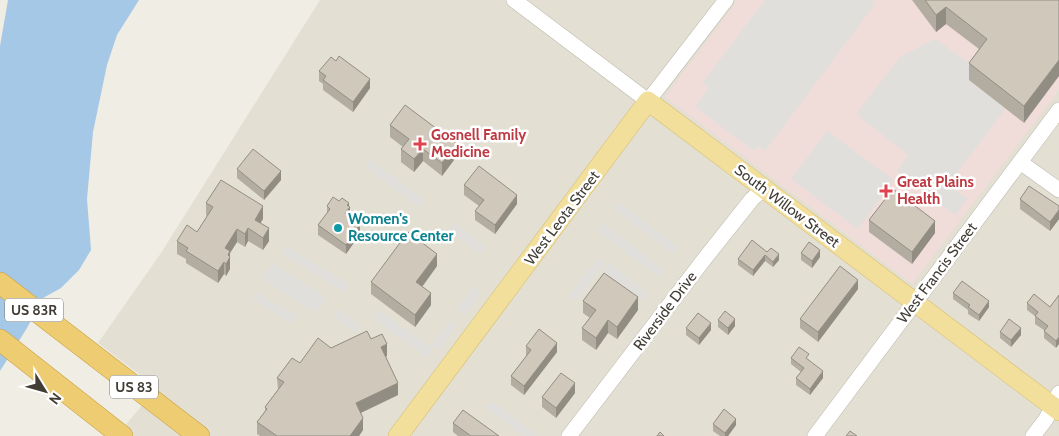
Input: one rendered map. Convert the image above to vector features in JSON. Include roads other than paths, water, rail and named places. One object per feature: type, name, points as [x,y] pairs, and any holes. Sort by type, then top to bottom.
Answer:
[{"type":"highway","name":"US 83R","points":[[0,283],[69,337]]},
{"type":"highway","name":"US 83","points":[[69,337],[199,436]]},
{"type":"highway","points":[[0,340],[122,436]]},
{"type":"main road","name":"South Willow Street","points":[[648,101],[915,303],[1057,404]]},
{"type":"main road","name":"West Leota Street","points":[[398,436],[648,101]]},
{"type":"street","name":"South Willow Street","points":[[514,0],[648,101]]},
{"type":"street","name":"West Leota Street","points":[[648,101],[726,0]]},
{"type":"street","name":"West Francis Street","points":[[815,436],[1059,110]]},
{"type":"street","points":[[1020,162],[1059,190]]},
{"type":"street","name":"Riverside Drive","points":[[569,436],[702,262],[752,199],[764,188]]},
{"type":"street","points":[[1032,436],[1057,404]]},
{"type":"water","points":[[8,0],[139,0],[117,35],[107,65],[93,132],[87,199],[91,250],[79,270],[61,288],[43,298],[0,371],[0,46]]},
{"type":"place","name":"Gosnell Family Medicine","points":[[420,144]]},
{"type":"place","name":"Great Plains Health","points":[[886,191]]},
{"type":"place","name":"Women's Resource Center","points":[[338,228]]}]
